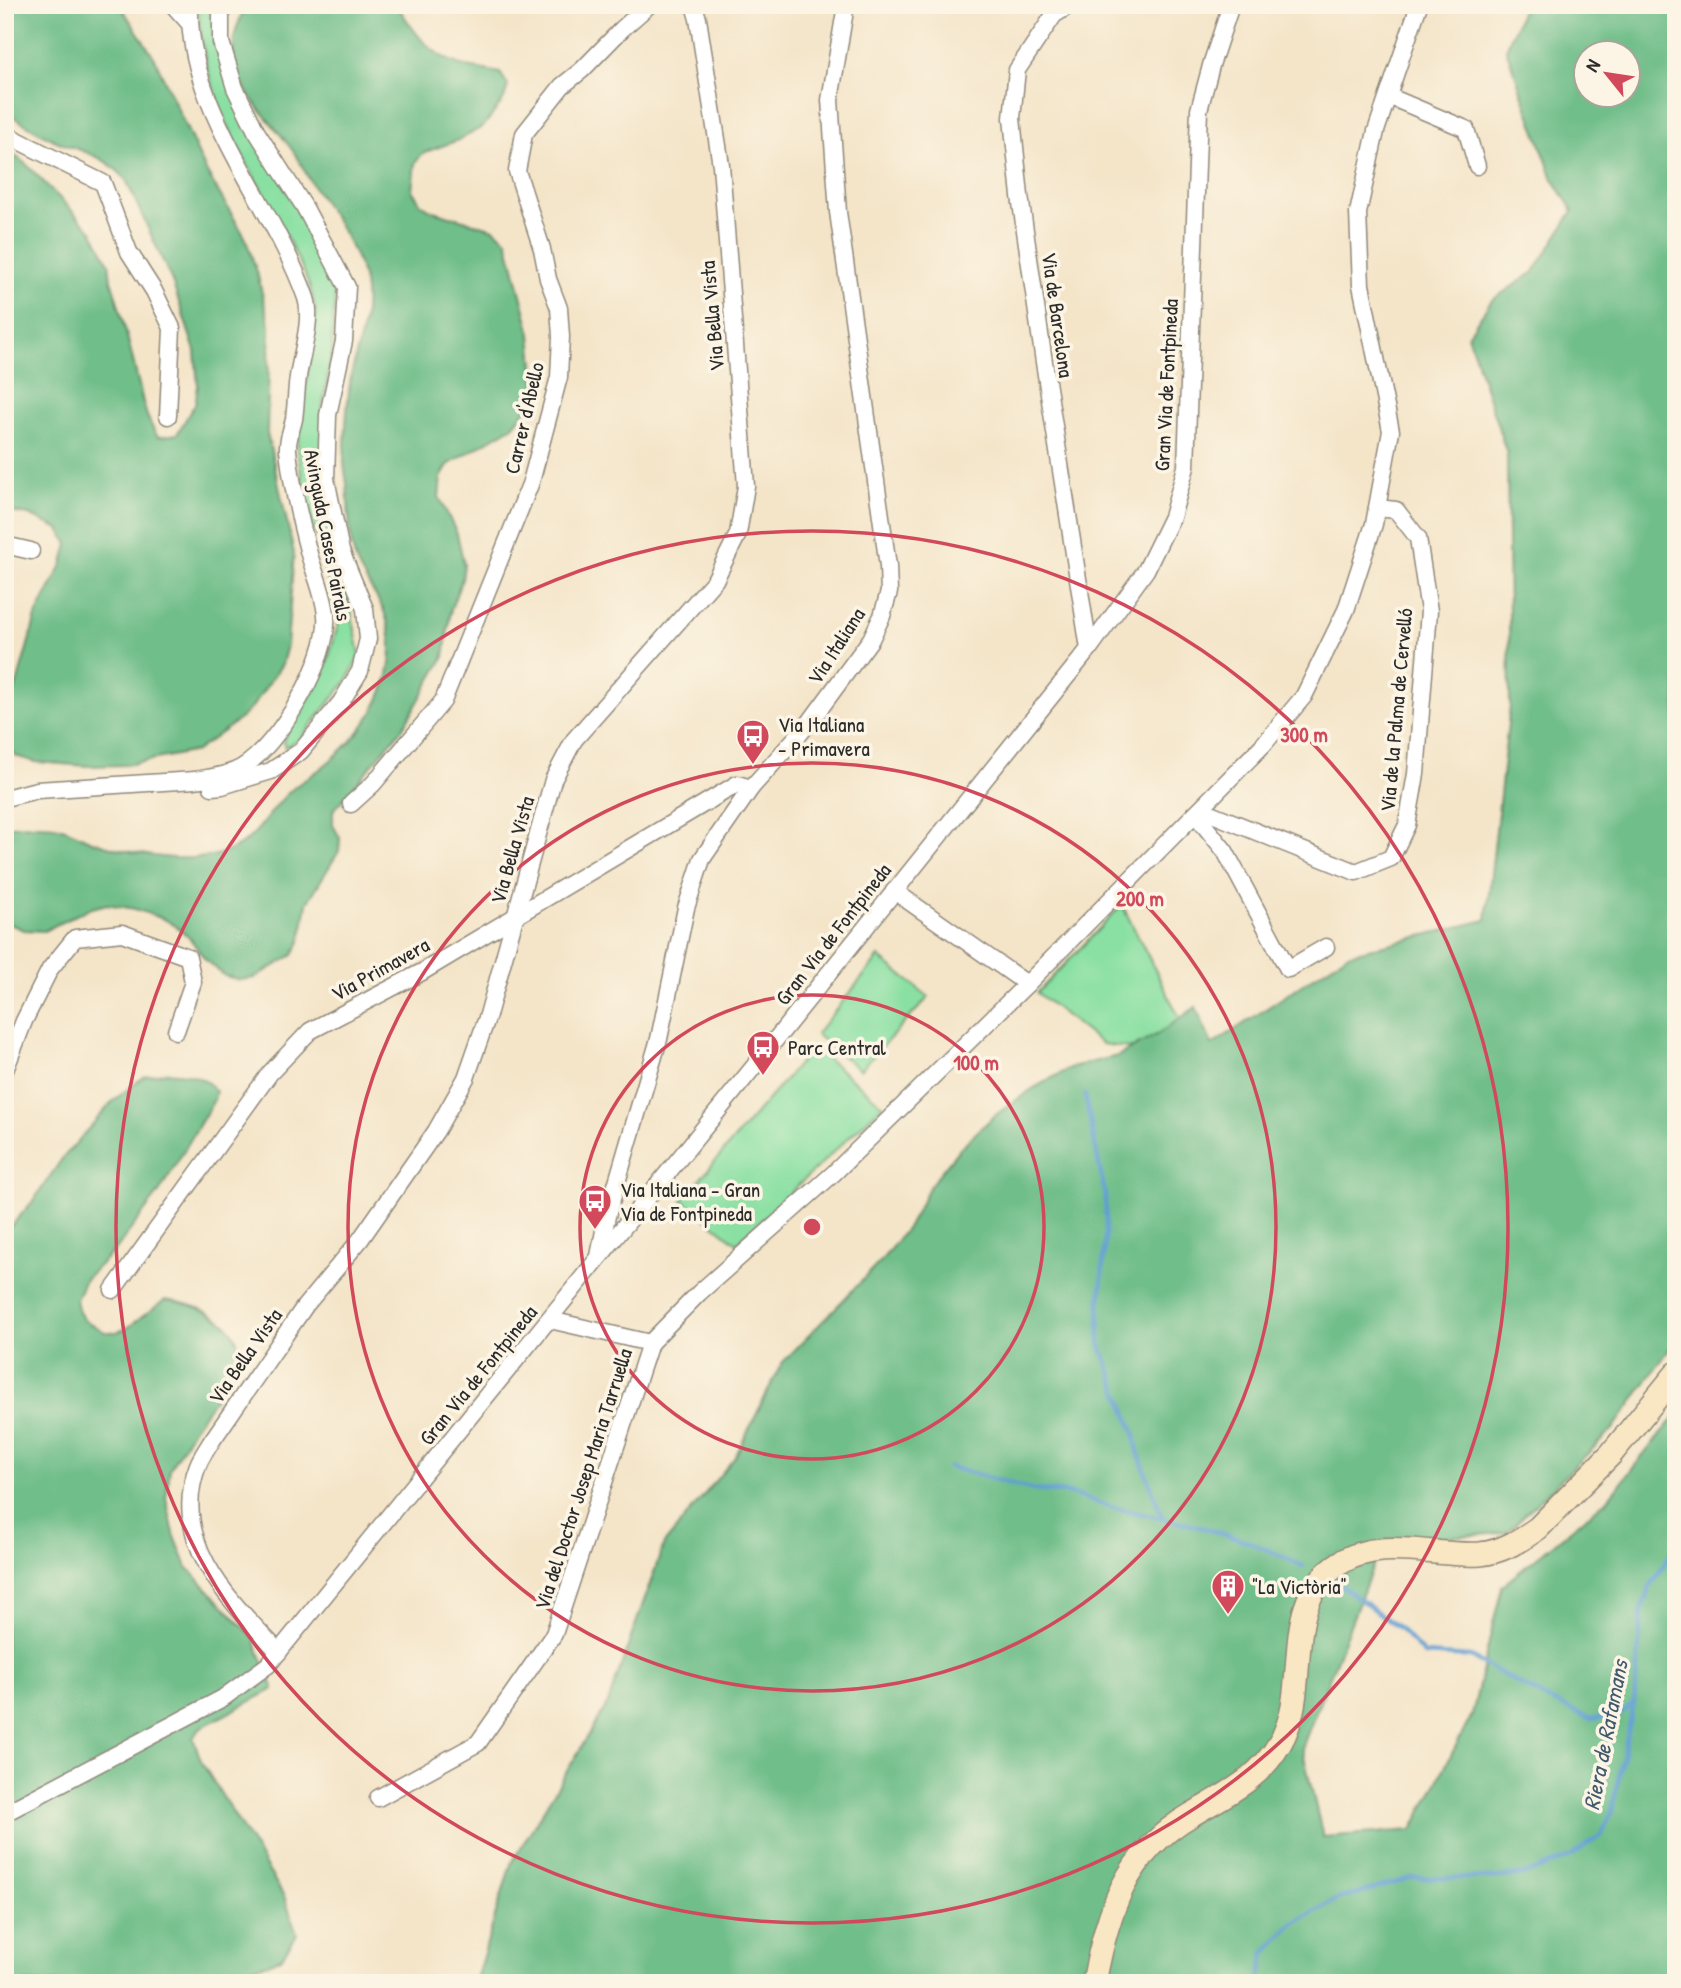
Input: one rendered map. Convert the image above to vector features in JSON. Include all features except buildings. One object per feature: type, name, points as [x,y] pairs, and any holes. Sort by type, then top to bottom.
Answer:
[{"type":"main road","points":[[1094,1983],[1107,1922],[1132,1870],[1157,1839],[1173,1826],[1249,1782],[1265,1766],[1282,1740],[1293,1711],[1301,1622],[1310,1598],[1329,1571],[1354,1556],[1368,1552],[1482,1554],[1506,1548],[1524,1538],[1538,1528],[1611,1454],[1676,1374]]},
{"type":"street","points":[[173,5],[190,24]]},
{"type":"street","name":"Avinguda Cases Pairals","points":[[150,784],[221,776],[240,769],[256,757],[284,726],[320,657],[327,634],[323,596],[309,553],[288,448],[306,332],[307,302],[276,230],[214,118],[200,78],[190,24],[190,5]]},
{"type":"street","name":"Avinguda Cases Pairals","points":[[150,784],[184,789],[222,786],[271,771],[301,751],[341,702],[360,671],[368,639],[365,608],[341,551],[326,480],[328,415],[344,341],[347,287],[305,208],[256,131],[235,88],[221,42],[221,13],[224,5]]},
{"type":"street","name":"Carrer d'Abello","points":[[351,804],[373,785],[443,701],[482,600],[528,493],[559,377],[559,308],[517,171],[524,134],[562,86],[649,5]]},
{"type":"street","name":"Via Bella Vista","points":[[279,1652],[234,1606],[202,1556],[194,1534],[191,1509],[192,1488],[198,1465],[305,1306],[360,1240],[436,1131],[466,1078],[488,1015],[553,780],[574,740],[715,580],[738,534],[746,486],[721,165],[694,5]]},
{"type":"street","name":"Via Italiana","points":[[598,1259],[607,1216],[659,1039],[692,882],[702,859],[751,788],[810,722],[863,650],[882,617],[889,592],[888,566],[832,155],[830,100],[846,5]]},
{"type":"street","points":[[1039,5],[1054,15]]},
{"type":"street","name":"Via de Barcelona","points":[[1070,5],[1054,15],[1017,70],[1012,118],[1020,196],[1088,649]]},
{"type":"street","name":"Gran Via de Fontpineda","points":[[5,1813],[223,1698],[253,1678],[279,1652],[550,1320],[1088,649],[1146,570],[1172,517],[1186,467],[1199,110],[1231,5]]},
{"type":"street","name":"Via del Doctor Josep Maria Tarruella","points":[[378,1798],[478,1743],[554,1634],[650,1343],[699,1293],[834,1173],[1027,984],[1263,745],[1304,696],[1346,610],[1377,508],[1391,431],[1361,285],[1358,212],[1376,131],[1419,5]]},
{"type":"street","points":[[1388,96],[1466,129],[1477,166]]},
{"type":"street","points":[[5,134],[103,183],[129,252],[154,291],[172,328],[168,416]]},
{"type":"street","name":"Via de la Palma de Cervelló","points":[[1198,811],[1356,872],[1391,858],[1407,825],[1416,774],[1429,611],[1418,538],[1396,510],[1377,508]]},
{"type":"street","points":[[5,545],[31,551]]},
{"type":"street","points":[[5,798],[37,790],[150,784]]},
{"type":"street","name":"Via Primavera","points":[[113,1290],[270,1073],[310,1031],[422,972],[737,784],[751,788]]},
{"type":"street","points":[[1198,811],[1225,851],[1288,969],[1326,947]]},
{"type":"street","points":[[894,891],[1027,984]]},
{"type":"street","points":[[5,1070],[24,1021],[50,969],[75,938],[122,933],[188,957],[193,982],[176,1031]]},
{"type":"street","points":[[550,1320],[650,1343]]},
{"type":"green space","points":[[5,5],[120,5],[154,57],[206,171],[245,237],[257,272],[270,327],[267,433],[294,553],[287,645],[282,664],[252,707],[196,751],[126,765],[88,766],[35,762],[15,756],[6,742],[10,708],[37,613],[63,563],[68,544],[59,529],[29,515],[5,511],[5,148],[27,165],[93,232],[109,263],[111,280],[145,410],[158,437],[177,434],[195,404],[198,386],[195,351],[172,281],[126,180],[102,160],[54,140],[5,112]]},
{"type":"green space","points":[[199,5],[216,5],[212,12],[216,49],[335,286],[332,352],[322,410],[344,577],[360,654],[347,681],[299,740],[285,747],[283,742],[286,734],[324,672],[339,622],[307,504],[297,450],[316,315],[302,266],[237,143],[214,91],[206,64]]},
{"type":"green space","points":[[247,5],[397,5],[416,33],[440,55],[461,65],[500,73],[508,85],[504,99],[484,126],[461,139],[423,153],[415,163],[412,190],[421,204],[433,211],[494,229],[507,240],[531,334],[536,387],[530,405],[513,426],[448,465],[441,478],[439,497],[457,534],[464,564],[462,579],[451,609],[444,657],[403,728],[333,811],[333,825],[340,838],[339,851],[307,903],[301,940],[293,955],[254,978],[240,980],[225,976],[205,959],[189,937],[177,927],[164,919],[135,909],[107,904],[88,909],[44,931],[24,930],[5,922],[5,826],[59,827],[106,845],[170,858],[202,857],[231,850],[253,835],[285,796],[320,769],[353,738],[378,701],[386,681],[390,637],[382,607],[359,568],[353,552],[344,463],[349,387],[365,311],[364,284],[357,260],[340,228],[293,151],[253,101],[235,68],[233,49],[236,29]]},
{"type":"green space","points":[[1524,5],[1676,5],[1676,1340],[1613,1429],[1506,1533],[1383,1541],[1302,1748],[1323,1837],[1412,1830],[1472,1715],[1502,1586],[1607,1500],[1676,1415],[1676,1983],[475,1983],[511,1864],[608,1703],[664,1544],[735,1457],[782,1363],[880,1262],[909,1225],[931,1184],[960,1148],[994,1116],[1032,1089],[1072,1067],[1118,1056],[1158,1034],[1196,1007],[1212,1045],[1348,954],[1486,920],[1510,705],[1507,454],[1468,335],[1492,300],[1534,272],[1573,211],[1553,179],[1506,49]]},
{"type":"green space","points":[[1122,905],[1190,1038],[1155,1052],[1102,1044],[1037,993]]},
{"type":"green space","points":[[879,957],[929,997],[860,1070],[816,1034]]},
{"type":"green space","points":[[813,1047],[883,1105],[737,1243],[682,1200]]},
{"type":"green space","points":[[167,1072],[194,1076],[206,1081],[216,1091],[214,1100],[160,1191],[116,1249],[85,1279],[76,1299],[83,1319],[105,1332],[117,1332],[127,1328],[165,1300],[193,1306],[220,1319],[237,1340],[239,1353],[236,1368],[193,1429],[170,1469],[166,1498],[174,1534],[187,1567],[253,1637],[274,1689],[200,1728],[193,1738],[202,1763],[284,1896],[297,1934],[282,1957],[270,1963],[220,1973],[197,1983],[5,1983],[5,1233],[34,1200],[61,1160],[113,1101],[143,1077]]},
{"type":"waterway","points":[[1085,1095],[1105,1194],[1100,1344],[1135,1435],[1138,1452],[1163,1519]]},
{"type":"waterway","points":[[949,1467],[1034,1490],[1069,1493],[1111,1507],[1200,1527],[1250,1542],[1303,1566]]},
{"type":"waterway","name":"Riera de Rafamans","points":[[1259,1983],[1265,1953],[1275,1942],[1292,1924],[1338,1899],[1412,1878],[1491,1878],[1527,1874],[1570,1857],[1600,1836],[1611,1815],[1634,1703],[1642,1607],[1649,1589],[1676,1545]]},
{"type":"waterway","points":[[1335,1581],[1400,1629],[1424,1654],[1471,1657],[1547,1699],[1591,1719],[1620,1715],[1634,1703]]},
{"type":"place","name":"Via Italiana - Primavera","points":[[753,766]]},
{"type":"place","name":"Parc Central","points":[[763,1077]]},
{"type":"place","name":"Via Italiana - Gran Via de Fontpineda","points":[[595,1231]]},
{"type":"place","name":"\"La Victòria\"","points":[[1228,1616]]}]
